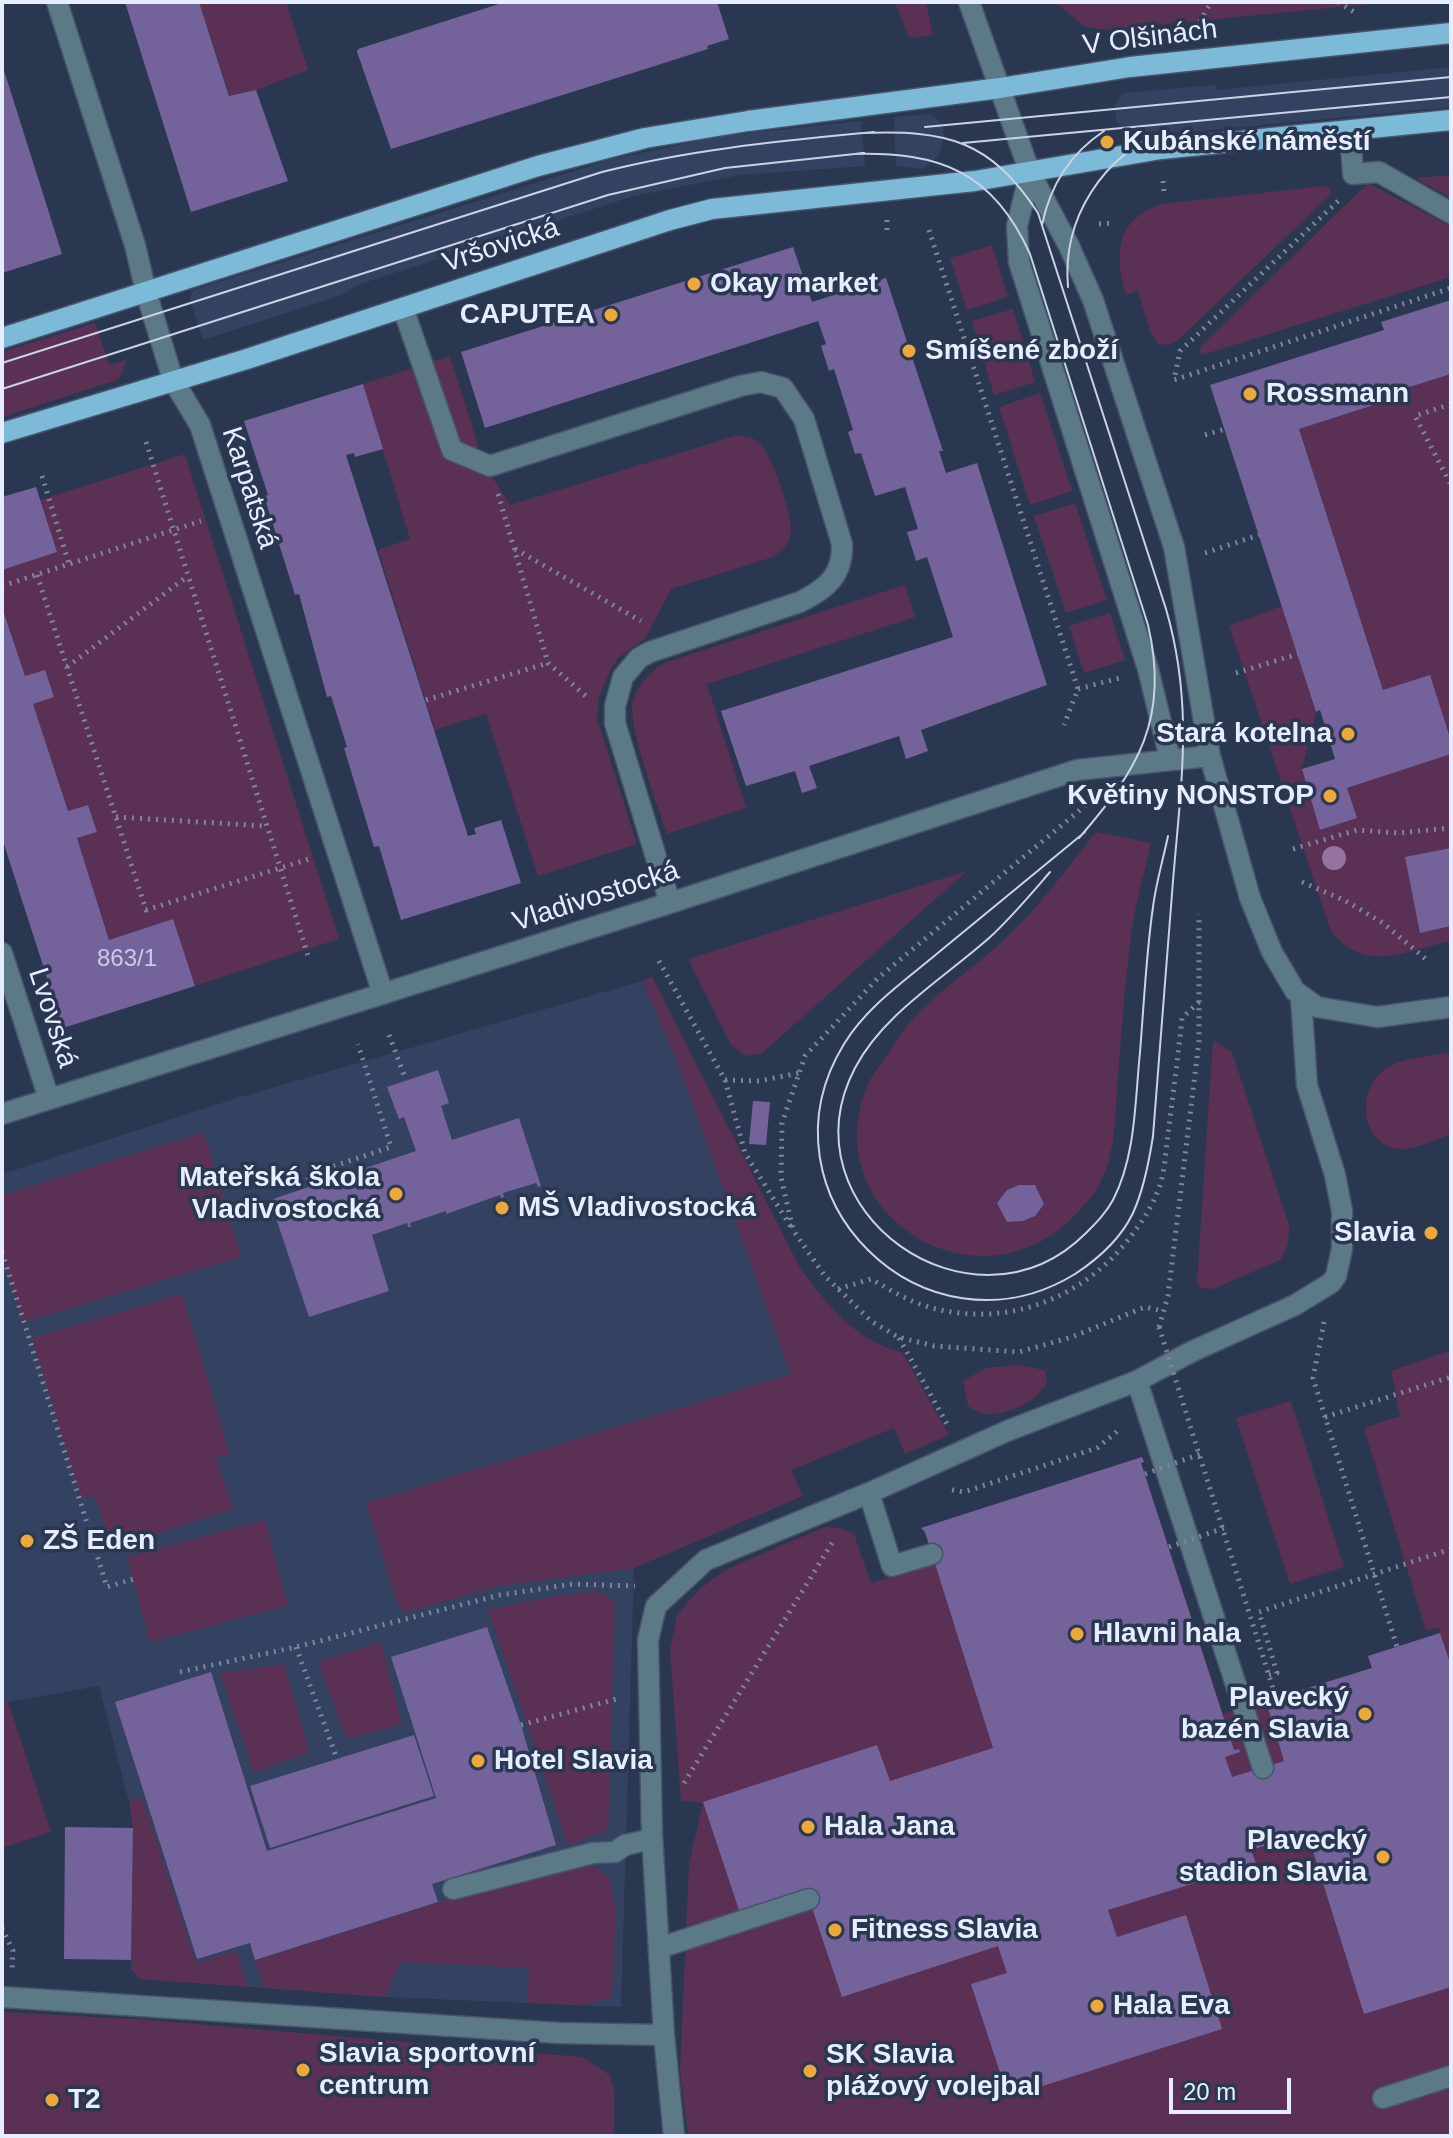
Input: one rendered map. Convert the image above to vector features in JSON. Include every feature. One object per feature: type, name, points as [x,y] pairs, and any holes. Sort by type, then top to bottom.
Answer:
[{"type":"main road","name":"V Olšinách","points":[[1000,88],[1167,62],[1451,33]]},
{"type":"main road","points":[[2,338],[538,166],[645,138],[748,121],[1000,88]]},
{"type":"main road","points":[[1030,173],[1161,149],[1451,120]]},
{"type":"main road","name":"Vršovická","points":[[2,433],[247,359],[670,220],[712,209],[869,194],[1030,173]]},
{"type":"street","name":"Karpatská","points":[[57,2],[135,245],[173,380],[200,425],[383,994]]},
{"type":"street","points":[[674,2136],[664,2035],[652,1837],[648,1640],[656,1606],[706,1560],[962,1451],[1137,1381],[1191,1352],[1295,1305],[1331,1283],[1336,1276],[1342,1249],[1342,1211],[1335,1175],[1307,1085],[1301,998],[1272,952],[1250,898],[1210,756],[1174,547],[1093,300],[1069,246],[1030,173],[969,2]]},
{"type":"street","points":[[1350,131],[1353,174],[1379,172],[1451,213]]},
{"type":"street","points":[[1030,173],[1017,226],[1019,262],[1148,669],[1170,759]]},
{"type":"street","points":[[403,308],[452,450],[490,466],[761,382],[783,388],[804,419],[842,544],[838,572],[821,591],[800,602],[650,652],[631,666],[617,689],[615,723],[670,903]]},
{"type":"street","name":"Vladivostocká","points":[[2,1114],[670,903],[1077,770],[1210,756]]},
{"type":"street","name":"Lvovská","points":[[2,953],[49,1099]]},
{"type":"street","points":[[1301,998],[1335,1012],[1377,1017],[1451,1007]]},
{"type":"street","points":[[1137,1381],[1263,1768]]},
{"type":"street","points":[[869,1493],[892,1566],[932,1554]]},
{"type":"street","points":[[453,1889],[593,1853],[615,1852],[625,1845],[652,1837]]},
{"type":"street","points":[[659,1948],[809,1899]]},
{"type":"street","points":[[6,1998],[559,2033],[664,2035]]},
{"type":"street","points":[[1383,2098],[1451,2076]]},
{"type":"path","points":[[1193,33],[1211,2]]},
{"type":"path","points":[[1353,174],[1354,185],[1180,351],[1174,380],[1451,288]]},
{"type":"path","points":[[1163,181],[1164,192]]},
{"type":"path","points":[[1099,224],[1114,223]]},
{"type":"path","points":[[929,230],[1078,689],[1064,725]]},
{"type":"path","points":[[1451,404],[1415,416],[1451,485]]},
{"type":"path","points":[[1205,435],[1225,429]]},
{"type":"path","points":[[146,442],[309,959]]},
{"type":"path","points":[[490,466],[548,663],[615,723]]},
{"type":"path","points":[[42,476],[69,564]]},
{"type":"path","points":[[2,586],[228,512]]},
{"type":"path","points":[[1196,556],[1259,535]]},
{"type":"path","points":[[514,548],[634,619],[689,638]]},
{"type":"path","points":[[37,575],[146,910],[336,851]]},
{"type":"path","points":[[67,667],[188,576]]},
{"type":"path","points":[[1236,673],[1298,654]]},
{"type":"path","points":[[426,700],[548,663]]},
{"type":"path","points":[[1078,689],[1130,675]]},
{"type":"path","points":[[793,1230],[781,1177],[782,1123],[805,1056],[878,978],[1086,805]]},
{"type":"path","points":[[116,817],[267,826]]},
{"type":"path","points":[[1293,849],[1357,830],[1398,833],[1451,828]]},
{"type":"path","points":[[1302,882],[1346,901],[1383,923],[1428,961]]},
{"type":"path","points":[[1199,914],[1199,1041],[1168,1296],[1159,1327],[1276,1698]]},
{"type":"path","points":[[659,961],[725,1080],[745,1153],[824,1275],[871,1321],[898,1337],[934,1346],[1019,1352],[1072,1337],[1145,1307],[1163,1311]]},
{"type":"path","points":[[838,1289],[871,1279],[912,1301],[931,1307],[986,1313],[1023,1310],[1047,1303],[1092,1277],[1146,1218],[1161,1181],[1182,1018],[1199,1002]]},
{"type":"path","points":[[389,1035],[406,1080]]},
{"type":"path","points":[[312,1186],[307,1175],[391,1147],[358,1044]]},
{"type":"path","points":[[725,1080],[759,1081],[799,1073]]},
{"type":"path","points":[[2,1252],[107,1587],[134,1579]]},
{"type":"path","points":[[1324,1316],[1313,1378],[1397,1647]]},
{"type":"path","points":[[898,1337],[962,1451]]},
{"type":"path","points":[[1325,1417],[1451,1377]]},
{"type":"path","points":[[941,1488],[964,1492],[1097,1448],[1145,1407]]},
{"type":"path","points":[[1145,1474],[1200,1454]]},
{"type":"path","points":[[1169,1547],[1224,1528]]},
{"type":"path","points":[[652,1837],[833,1541]]},
{"type":"path","points":[[1269,1675],[1277,1673],[1259,1612],[1451,1549]]},
{"type":"path","points":[[180,1672],[296,1647],[500,1595],[573,1584],[676,1588]]},
{"type":"path","points":[[296,1647],[337,1759]]},
{"type":"path","points":[[521,1725],[651,1690]]},
{"type":"path","points":[[2,1928],[13,1951],[6,1998]]},
{"type":"shaded area","points":[[199,2],[286,2],[308,70],[256,90],[230,96]]},
{"type":"shaded area","points":[[895,2],[926,2],[933,35],[908,36]]},
{"type":"shaded area","points":[[1054,2],[1391,2],[1105,30],[1086,27]]},
{"type":"shaded area","points":[[1451,67],[1451,107],[1139,137],[1123,131],[1116,120],[1115,105],[1122,93],[1215,85],[1216,90]]},
{"type":"shaded area","points":[[931,114],[940,122],[945,133],[939,155],[923,169],[896,166],[894,117]]},
{"type":"shaded area","points":[[861,121],[865,166],[740,175],[634,196],[357,285],[342,295],[203,340],[190,299],[192,291],[196,289],[612,159],[722,136]]},
{"type":"shaded area","points":[[1451,175],[1451,198],[1416,178]]},
{"type":"shaded area","points":[[1368,183],[1451,227],[1451,277],[1202,355],[1199,350],[1202,345]]},
{"type":"shaded area","points":[[1325,186],[1331,189],[1329,196],[1177,341],[1169,345],[1158,344],[1151,334],[1138,291],[1126,295],[1122,280],[1122,240],[1135,219],[1162,204]]},
{"type":"shaded area","points":[[992,245],[1008,297],[967,310],[950,258]]},
{"type":"shaded area","points":[[1013,309],[1035,382],[994,395],[972,321]]},
{"type":"shaded area","points":[[95,323],[109,365],[126,360],[117,380],[2,417],[2,352]]},
{"type":"shaded area","points":[[450,356],[483,462],[510,505],[738,435],[756,440],[768,456],[791,524],[789,541],[773,557],[671,589],[645,639],[618,658],[599,697],[597,719],[637,844],[538,876],[486,714],[435,730],[378,550],[410,539],[363,384]]},
{"type":"shaded area","points":[[1451,374],[1451,741],[1383,690],[1299,429],[1405,395],[1403,389]]},
{"type":"shaded area","points":[[1040,393],[1072,491],[1030,505],[999,407]]},
{"type":"shaded area","points":[[185,455],[339,939],[195,986],[173,919],[109,940],[77,838],[97,832],[88,805],[68,811],[33,704],[54,697],[25,676],[2,605],[2,570],[56,552],[40,500]]},
{"type":"shaded area","points":[[1075,503],[1107,600],[1066,613],[1034,516]]},
{"type":"shaded area","points":[[905,585],[915,617],[707,684],[746,808],[667,834],[639,746],[632,713],[635,695],[649,674],[664,663]]},
{"type":"shaded area","points":[[1282,606],[1316,712],[1302,769],[1321,830],[1356,818],[1347,788],[1451,754],[1451,848],[1421,933],[1451,926],[1451,941],[1387,956],[1372,956],[1357,952],[1331,931],[1229,626]]},
{"type":"shaded area","points":[[1110,613],[1125,660],[1084,673],[1069,626]]},
{"type":"shaded area","points":[[1096,832],[1151,843],[1131,931],[1115,1125],[1109,1161],[1098,1187],[1087,1202],[1039,1243],[996,1255],[954,1252],[915,1236],[884,1209],[863,1173],[857,1130],[869,1082],[910,1022],[1010,934]],"holes":[[[1019,1185],[1035,1185],[1044,1204],[1028,1218],[1007,1222],[998,1203],[1007,1190]]]},
{"type":"shaded area","points":[[967,871],[761,1054],[746,1056],[731,1045],[688,959]]},
{"type":"shaded area","points":[[652,977],[800,1268],[820,1294],[857,1331],[902,1352],[949,1435],[905,1454],[894,1428],[791,1470],[803,1496],[634,1568],[498,1586],[404,1613],[396,1600],[366,1503],[791,1374],[676,1058],[642,981]]},
{"type":"shaded area","points":[[642,981],[676,1058],[792,1374],[367,1503],[480,1581],[634,1568],[621,2007],[385,1997],[182,1982],[129,1802],[99,1686],[2,1703],[2,1174],[237,1098]]},
{"type":"shaded area","points":[[1213,1040],[1232,1052],[1289,1225],[1288,1244],[1280,1260],[1213,1289],[1201,1288],[1197,1282]]},
{"type":"shaded area","points":[[1451,1052],[1451,1134],[1409,1149],[1389,1146],[1378,1139],[1366,1115],[1370,1087],[1378,1075],[1404,1061]]},
{"type":"shaded area","points":[[204,1132],[241,1257],[23,1322],[2,1252],[2,1195]]},
{"type":"shaded area","points":[[182,1294],[230,1454],[216,1457],[233,1509],[112,1548],[95,1496],[80,1498],[32,1338]]},
{"type":"shaded area","points":[[1451,1350],[1451,2136],[688,2136],[680,2070],[689,1863],[703,1803],[681,1801],[670,1650],[677,1615],[695,1594],[734,1566],[825,1527],[841,1528],[854,1534],[871,1583],[935,1564],[921,1528],[1142,1457],[1144,1462],[1141,1463],[1223,1714],[1371,1668],[1368,1656],[1440,1633],[1439,1627],[1426,1631],[1364,1428],[1400,1416],[1391,1371]]},
{"type":"shaded area","points":[[1018,1365],[1045,1370],[1047,1383],[1036,1396],[1021,1406],[995,1414],[981,1413],[968,1406],[963,1381],[986,1368]]},
{"type":"shaded area","points":[[1291,1401],[1344,1567],[1290,1584],[1236,1418]]},
{"type":"shaded area","points":[[265,1520],[288,1605],[150,1642],[127,1557]]},
{"type":"shaded area","points":[[600,1591],[615,1603],[608,1830],[568,1845],[488,1610],[550,1597]]},
{"type":"shaded area","points":[[381,1642],[402,1724],[347,1739],[318,1662]]},
{"type":"shaded area","points":[[284,1664],[309,1752],[254,1772],[220,1673]]},
{"type":"shaded area","points":[[8,1701],[51,1832],[2,1848],[2,1703]]},
{"type":"shaded area","points":[[142,1797],[196,1963],[236,1951],[248,1987],[139,1979],[131,1969],[133,1828],[129,1802]]},
{"type":"shaded area","points":[[593,1865],[609,1878],[616,1910],[612,1998],[583,2005],[527,2003],[529,1968],[400,1962],[385,1997],[265,1988],[255,1961],[441,1902]]},
{"type":"shaded area","name":"Slavia sportovní centrum","points":[[2,2012],[149,2020],[582,2057],[610,2075],[614,2090],[614,2136],[2,2136]]},
{"type":"building","points":[[125,2],[199,2],[229,96],[256,90],[288,181],[191,212]]},
{"type":"building","points":[[505,2],[717,2],[729,39],[707,46],[708,49],[391,149],[358,49]]},
{"type":"building","points":[[2,64],[62,254],[2,273]]},
{"type":"building","points":[[793,247],[812,302],[886,278],[943,451],[939,451],[946,473],[977,463],[1047,685],[921,730],[928,751],[906,759],[899,736],[809,766],[817,788],[802,793],[795,771],[746,786],[721,711],[953,637],[927,557],[916,561],[907,532],[918,529],[905,487],[875,496],[861,453],[855,454],[848,432],[853,430],[834,369],[829,371],[821,346],[826,344],[818,321],[485,428],[461,352]]},
{"type":"building","points":[[1451,300],[1451,374],[1403,389],[1405,395],[1299,429],[1383,690],[1430,675],[1451,741],[1451,754],[1347,788],[1357,818],[1320,830],[1302,769],[1335,759],[1320,710],[1316,712],[1210,385],[1384,330],[1381,322]]},
{"type":"building","points":[[363,384],[383,449],[355,457],[354,453],[346,455],[468,836],[476,834],[474,828],[501,820],[521,883],[401,920],[379,846],[374,847],[344,748],[347,747],[331,696],[327,697],[299,594],[295,595],[244,421]]},
{"type":"building","points":[[36,487],[57,552],[2,570],[2,497]]},
{"type":"building","points":[[2,607],[25,676],[45,670],[54,697],[33,704],[68,811],[88,805],[97,832],[77,838],[109,940],[173,919],[195,986],[63,1028],[2,838]]},
{"type":"building","points":[[1451,848],[1451,926],[1420,933],[1405,857]]},
{"type":"building","name":"Mateřská škola Vladivostocká","points":[[438,1070],[449,1103],[441,1106],[452,1140],[519,1118],[541,1186],[538,1187],[536,1183],[503,1193],[504,1197],[501,1198],[500,1195],[410,1223],[411,1227],[407,1223],[372,1235],[389,1291],[309,1317],[270,1200],[416,1151],[404,1117],[399,1119],[387,1087]]},
{"type":"building","points":[[753,1101],[770,1102],[766,1145],[749,1144]]},
{"type":"building","points":[[1019,1185],[1035,1185],[1044,1204],[1035,1216],[1007,1222],[997,1203],[1007,1190]]},
{"type":"building","points":[[1142,1457],[1144,1462],[1141,1463],[1234,1750],[1239,1749],[1240,1752],[1225,1757],[1232,1777],[1284,1761],[1266,1701],[1372,1668],[1368,1656],[1440,1633],[1451,1666],[1451,1987],[1364,2014],[1307,1832],[1251,1850],[1256,1864],[1108,1910],[1117,1937],[1186,1915],[1222,2029],[1008,2097],[971,1984],[1007,1973],[998,1946],[842,1997],[809,1899],[739,1910],[703,1802],[877,1745],[890,1781],[993,1748],[925,1532],[921,1528]]},
{"type":"building","name":"Hotel Slavia","points":[[487,1627],[521,1725],[556,1845],[432,1884],[438,1902],[255,1960],[250,1943],[197,1959],[115,1702],[211,1672],[267,1851],[436,1798],[391,1657]]},
{"type":"building","points":[[414,1735],[434,1796],[270,1848],[250,1786]]},
{"type":"building","points":[[65,1827],[133,1828],[131,1960],[64,1959]]},
{"type":"tram line","points":[[925,127],[1451,77]]},
{"type":"tram line","points":[[963,143],[1451,97]]},
{"type":"tram line","points":[[1068,287],[1072,237],[1091,192],[1124,155],[1167,130]]},
{"type":"tram line","points":[[1042,225],[1056,184],[1072,160],[1104,131]]},
{"type":"tram line","points":[[2,363],[602,172],[703,152],[874,132]]},
{"type":"tram line","points":[[863,133],[919,134],[964,144],[1002,169],[1038,213],[1166,609],[1175,644],[1183,711],[1179,811],[1153,1136],[1148,1165],[1133,1213],[1100,1255],[1075,1274],[1018,1297],[963,1298],[911,1282],[868,1250],[837,1208],[820,1157],[821,1101],[844,1044],[875,1006],[1085,832]]},
{"type":"tram line","points":[[2,389],[608,195],[725,168],[864,153]]},
{"type":"tram line","points":[[854,154],[912,157],[960,172],[999,203],[1030,254],[1148,625],[1154,658],[1155,688],[1144,741],[1118,789],[1079,838]]},
{"type":"tram line","points":[[1050,872],[989,938],[881,1031],[855,1068],[839,1120],[844,1170],[866,1212],[900,1246],[944,1268],[992,1275],[1041,1264],[1086,1233],[1113,1200],[1121,1183],[1133,1128],[1151,925],[1168,836]]},
{"type":"place","name":"Kubánské náměstí","points":[[1107,142]]},
{"type":"place","name":"Okay market","points":[[694,284]]},
{"type":"place","name":"CAPUTEA","points":[[611,315]]},
{"type":"place","name":"Smíšené zboží","points":[[909,351]]},
{"type":"place","name":"Rossmann","points":[[1250,394]]},
{"type":"place","name":"Stará kotelna","points":[[1348,734]]},
{"type":"place","name":"Květiny NONSTOP","points":[[1330,796]]},
{"type":"place","name":"Mateřská škola Vladivostocká","points":[[396,1194]]},
{"type":"place","name":"MŠ Vladivostocká","points":[[502,1208]]},
{"type":"place","name":"Slavia","points":[[1431,1233]]},
{"type":"place","name":"ZŠ Eden","points":[[27,1541]]},
{"type":"place","name":"Hlavni hala","points":[[1077,1634]]},
{"type":"place","name":"Plavecký bazén Slavia","points":[[1365,1714]]},
{"type":"place","name":"Hotel Slavia","points":[[478,1761]]},
{"type":"place","name":"Hala Jana","points":[[808,1827]]},
{"type":"place","name":"Plavecký stadion Slavia","points":[[1383,1857]]},
{"type":"place","name":"Fitness Slavia","points":[[835,1930]]},
{"type":"place","name":"Hala Eva","points":[[1097,2006]]},
{"type":"place","name":"Slavia sportovní centrum","points":[[303,2070]]},
{"type":"place","name":"SK Slavia plážový volejbal","points":[[810,2071]]},
{"type":"place","name":"T2","points":[[52,2100]]}]
